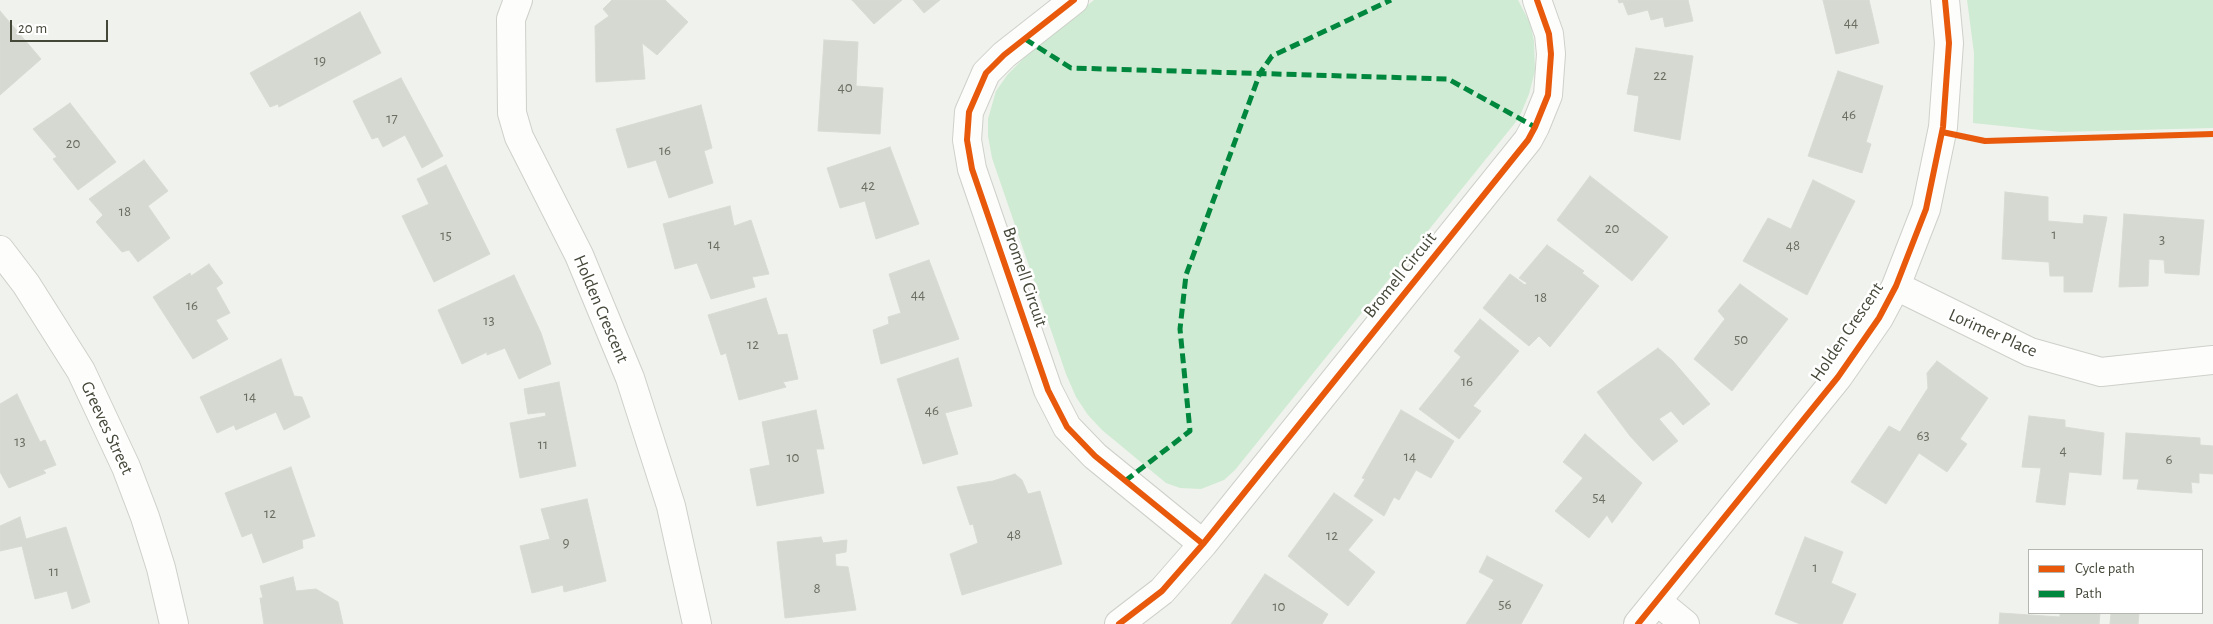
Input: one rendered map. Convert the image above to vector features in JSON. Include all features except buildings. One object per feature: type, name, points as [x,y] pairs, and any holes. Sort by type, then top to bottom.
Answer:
[{"type":"street","name":"Holden Crescent","points":[[518,0],[511,19],[512,113],[519,137],[579,255],[630,378],[671,506],[697,624]]},
{"type":"street","name":"Bromell Circuit","points":[[1074,0],[1004,55],[986,73],[969,112],[967,140],[972,169],[1048,390],[1067,427],[1095,456],[1203,544]]},
{"type":"street","name":"Bromell Circuit","points":[[1119,624],[1162,591],[1203,544],[1532,134],[1548,95],[1552,54],[1549,34],[1537,0]]},
{"type":"street","name":"Holden Crescent","points":[[1638,624],[1838,377],[1879,318],[1896,286],[1926,209],[1943,127],[1949,43],[1945,0]]},
{"type":"street","name":"Greeves Street","points":[[0,250],[26,284],[81,371],[126,466],[161,568],[174,624]]},
{"type":"street","name":"Lorimer Place","points":[[1896,286],[1996,337],[2030,352],[2101,372],[2213,360]]},
{"type":"street","points":[[1657,601],[1685,624]]},
{"type":"green space","points":[[1094,0],[1518,0],[1530,23],[1534,41],[1535,71],[1529,94],[1519,118],[1235,470],[1224,480],[1201,489],[1180,488],[1166,483],[1102,430],[1088,415],[1076,397],[1066,374],[992,158],[988,136],[988,119],[996,91],[1008,74],[1025,57]]},
{"type":"green space","points":[[1967,0],[2213,0],[2213,128],[2060,132],[1973,123],[1974,53]]},
{"type":"marked path","points":[[1125,481],[1190,431],[1180,329],[1186,275],[1260,73],[1272,56],[1391,0]]},
{"type":"marked path","points":[[1025,39],[1071,68],[1448,79],[1535,127]]},
{"type":"cycle path","points":[[1074,0],[1004,55],[986,73],[969,112],[967,140],[972,169],[1048,390],[1067,427],[1095,456],[1203,544]]},
{"type":"cycle path","points":[[1119,624],[1162,591],[1203,544],[1528,140],[1548,95],[1551,54],[1549,34],[1537,0]]},
{"type":"cycle path","points":[[1638,624],[1838,377],[1879,318],[1896,286],[1926,209],[1943,127],[1949,43],[1945,0]]},
{"type":"cycle path","points":[[1942,132],[1985,141],[2213,134]]}]
